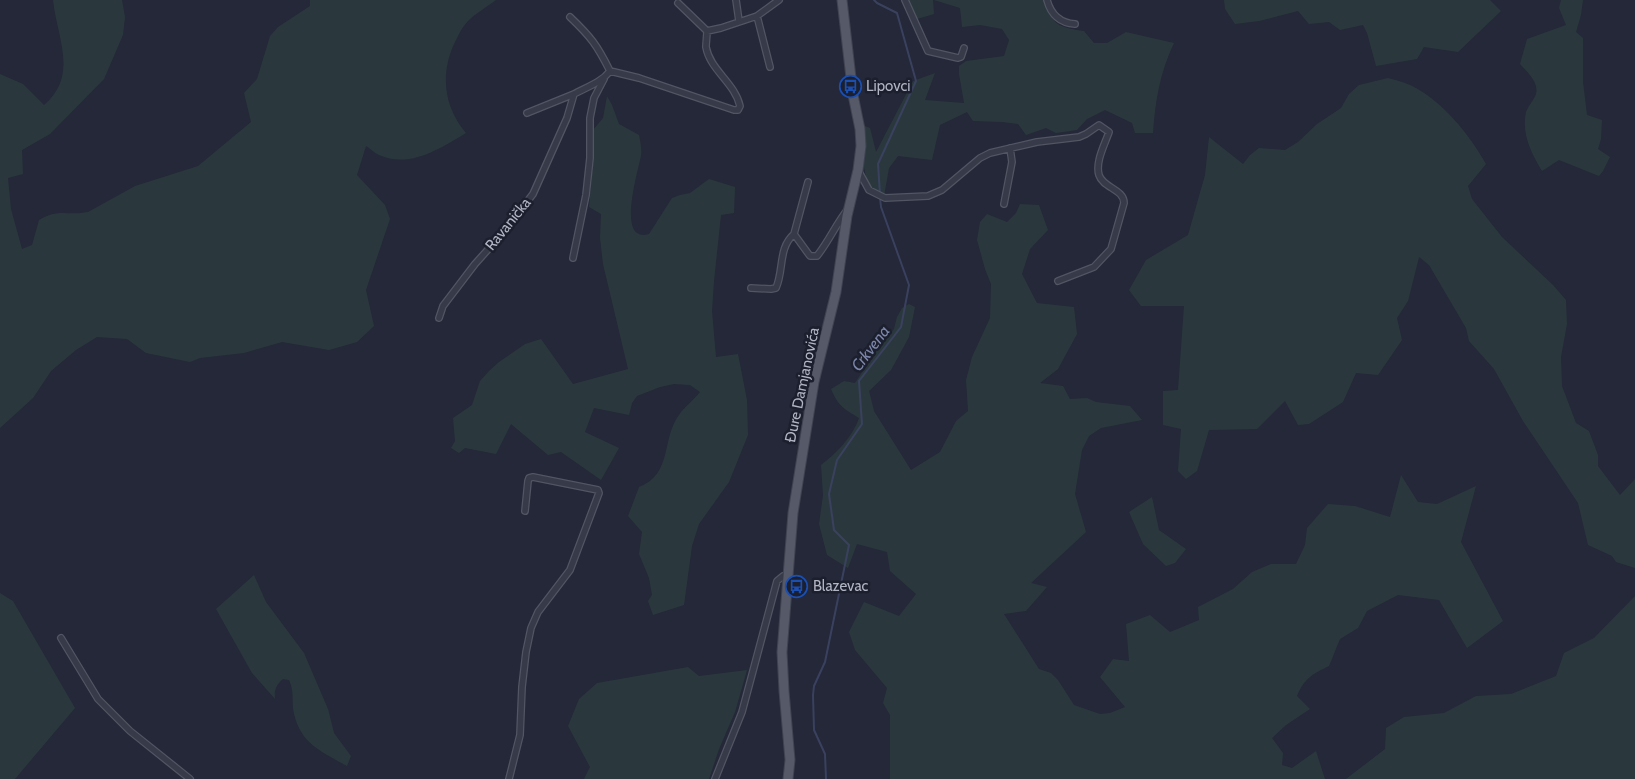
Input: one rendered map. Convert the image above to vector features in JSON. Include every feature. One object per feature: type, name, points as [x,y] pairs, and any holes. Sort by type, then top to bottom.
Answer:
[{"type":"main road","name":"Đure Damjanovića","points":[[788,779],[790,760],[782,652],[793,513],[805,430],[814,382],[836,292],[849,207],[858,170],[861,146],[860,129],[853,95],[848,39],[840,0]]},
{"type":"street","points":[[736,0],[739,21]]},
{"type":"street","points":[[707,30],[721,28],[757,16],[779,0]]},
{"type":"street","points":[[905,0],[928,51],[958,58],[961,57],[964,48]]},
{"type":"street","points":[[1047,0],[1050,11],[1057,18],[1065,24],[1075,24]]},
{"type":"street","points":[[678,3],[707,30]]},
{"type":"street","points":[[757,16],[770,67]]},
{"type":"street","points":[[570,17],[590,35],[598,46],[610,71]]},
{"type":"street","points":[[610,71],[639,78],[738,110],[740,106],[734,89],[716,67],[706,47],[707,30]]},
{"type":"street","points":[[573,258],[586,195],[590,158],[590,118],[594,98],[610,71]]},
{"type":"street","points":[[527,113],[574,94],[604,79]]},
{"type":"street","name":"Ravanička","points":[[439,318],[443,306],[533,194],[567,118],[574,94]]},
{"type":"street","points":[[858,170],[869,190],[885,198],[928,196],[942,190],[980,158],[990,152],[1056,139],[1079,137],[1099,125],[1108,132],[1099,174],[1107,185],[1124,198],[1124,204],[1111,249],[1094,267],[1058,281]]},
{"type":"street","points":[[1004,204],[1012,162],[1010,148]]},
{"type":"street","points":[[751,288],[771,290],[778,286],[784,248],[788,239],[794,234],[808,182]]},
{"type":"street","points":[[794,234],[808,255],[814,257],[823,248],[837,222],[849,207]]},
{"type":"street","points":[[509,779],[520,735],[523,678],[530,628],[538,612],[570,570],[600,493],[598,490],[533,477],[529,478],[528,481],[526,511]]},
{"type":"street","points":[[715,779],[742,712],[777,580],[789,574]]},
{"type":"street","points":[[61,638],[98,699],[130,731],[190,779]]},
{"type":"shaded area","points":[[53,0],[122,0],[125,17],[123,35],[104,79],[50,134],[22,150],[23,174],[8,178],[11,209],[22,249],[32,245],[39,220],[46,216],[58,213],[88,212],[135,186],[198,166],[251,122],[244,93],[257,79],[270,36],[278,27],[310,6],[310,0],[496,0],[474,15],[464,26],[454,44],[447,67],[446,79],[449,102],[466,133],[425,155],[402,160],[391,159],[377,154],[366,146],[357,175],[385,205],[390,219],[366,290],[374,326],[357,342],[329,350],[282,342],[244,353],[200,358],[190,362],[146,353],[127,339],[97,337],[76,350],[51,371],[33,398],[0,428],[0,74],[23,84],[44,105],[55,93],[61,81],[63,56]]},
{"type":"shaded area","points":[[909,0],[933,0],[934,14],[917,19]]},
{"type":"shaded area","points":[[934,0],[1044,0],[1049,15],[1053,20],[1062,26],[1084,31],[1094,43],[1107,43],[1126,32],[1174,43],[1159,87],[1153,133],[1135,133],[1132,123],[1105,110],[1087,119],[1077,130],[1056,133],[1046,128],[1026,135],[1018,124],[973,121],[967,112],[940,125],[932,160],[898,156],[889,168],[884,196],[868,186],[863,163],[865,126],[870,128],[876,152],[913,81],[935,73],[925,100],[964,103],[959,66],[966,61],[1004,56],[1009,40],[1002,29],[980,25],[962,27],[960,8]]},
{"type":"shaded area","points":[[1224,0],[1490,0],[1501,11],[1458,52],[1424,47],[1417,59],[1376,66],[1363,25],[1340,30],[1329,22],[1309,24],[1298,11],[1259,21],[1235,24],[1225,9]]},
{"type":"shaded area","points":[[1561,0],[1583,0],[1576,32],[1583,38],[1583,82],[1587,115],[1602,120],[1601,139],[1598,149],[1610,157],[1599,176],[1559,160],[1542,171],[1531,151],[1526,136],[1526,112],[1536,94],[1536,85],[1520,64],[1527,39],[1566,25],[1559,8]]},
{"type":"shaded area","points":[[1388,78],[1408,84],[1422,91],[1444,109],[1463,130],[1486,164],[1468,186],[1472,199],[1502,237],[1553,285],[1566,300],[1567,324],[1561,357],[1562,386],[1576,423],[1589,431],[1598,455],[1598,466],[1620,495],[1635,479],[1635,568],[1616,562],[1612,556],[1588,545],[1578,503],[1523,421],[1494,369],[1469,341],[1466,328],[1429,265],[1419,257],[1408,301],[1397,318],[1402,340],[1378,375],[1356,373],[1343,402],[1309,424],[1298,425],[1285,401],[1257,429],[1209,430],[1197,471],[1186,479],[1178,471],[1181,429],[1163,425],[1163,391],[1178,390],[1184,306],[1141,306],[1129,290],[1146,260],[1188,235],[1205,175],[1209,137],[1243,164],[1259,148],[1285,150],[1298,142],[1317,124],[1341,108],[1349,94],[1359,85]]},
{"type":"shaded area","points":[[607,96],[619,124],[639,135],[641,155],[631,203],[631,217],[633,228],[639,234],[649,234],[672,198],[690,193],[709,179],[735,187],[734,213],[721,215],[712,311],[716,357],[738,354],[747,400],[748,435],[729,482],[699,524],[692,546],[684,605],[653,615],[648,601],[652,595],[649,578],[639,554],[642,532],[628,516],[639,487],[650,481],[662,465],[674,424],[681,412],[700,392],[690,385],[674,384],[660,387],[637,396],[632,403],[629,415],[594,408],[585,432],[619,448],[601,480],[561,452],[548,455],[511,424],[496,454],[465,448],[459,453],[451,448],[455,441],[453,418],[472,405],[480,381],[489,371],[525,344],[541,339],[573,384],[628,369],[603,264],[600,238],[601,214],[589,207],[594,153],[593,130],[603,118]]},
{"type":"shaded area","points":[[1020,204],[1039,205],[1048,230],[1030,249],[1022,274],[1037,303],[1074,307],[1077,334],[1058,369],[1040,383],[1063,386],[1070,399],[1087,398],[1096,402],[1130,406],[1142,420],[1101,428],[1089,436],[1082,450],[1075,494],[1086,532],[1031,583],[1047,587],[1026,611],[1004,614],[1039,669],[1051,673],[1058,680],[1074,705],[1100,714],[1110,713],[1125,707],[1100,677],[1113,659],[1129,661],[1126,624],[1150,615],[1170,632],[1199,620],[1198,607],[1233,589],[1252,572],[1271,564],[1296,564],[1305,545],[1307,528],[1328,504],[1355,506],[1390,517],[1401,475],[1418,502],[1437,504],[1476,486],[1461,542],[1503,621],[1467,648],[1439,600],[1398,595],[1367,611],[1358,628],[1340,639],[1329,666],[1309,678],[1300,690],[1297,696],[1310,709],[1286,725],[1272,738],[1283,753],[1282,765],[1292,768],[1316,751],[1325,779],[890,779],[890,715],[883,703],[887,688],[855,650],[849,632],[864,602],[899,616],[916,594],[890,571],[887,552],[857,544],[848,568],[827,555],[819,524],[823,495],[821,465],[843,444],[853,431],[859,418],[836,400],[831,389],[844,381],[855,383],[875,352],[894,329],[902,308],[909,304],[915,307],[909,337],[891,370],[869,391],[874,411],[911,470],[940,452],[956,421],[968,411],[966,380],[972,357],[990,318],[991,284],[977,240],[980,222],[987,214],[1007,222],[1016,213]]},
{"type":"shaded area","points":[[1152,497],[1159,530],[1186,549],[1175,563],[1166,566],[1143,544],[1129,512]]},
{"type":"shaded area","points":[[254,575],[266,602],[304,653],[328,709],[334,733],[351,756],[347,766],[321,751],[307,740],[297,724],[294,714],[292,689],[289,680],[283,679],[279,683],[275,690],[275,699],[252,673],[216,609]]},
{"type":"shaded area","points":[[0,593],[13,601],[75,708],[15,779],[0,779]]},
{"type":"shaded area","points":[[1635,596],[1635,779],[1346,779],[1385,749],[1386,728],[1404,717],[1444,713],[1476,696],[1511,694],[1556,676],[1564,653],[1594,638]]},
{"type":"shaded area","points":[[688,667],[699,676],[747,670],[735,712],[719,749],[709,779],[584,779],[590,767],[568,726],[579,699],[597,683]]},
{"type":"waterway","name":"Crkvena","points":[[874,0],[897,13],[916,81],[878,164],[880,194]]},
{"type":"waterway","name":"Crkvena","points":[[826,779],[825,754],[814,730],[813,695],[814,686],[825,662],[849,545],[834,530],[829,494],[837,460],[862,424],[859,381],[901,327],[909,285],[881,207],[880,198]]},
{"type":"place","name":"Lipovci","points":[[850,86]]},
{"type":"place","name":"Blazevac","points":[[797,586]]}]
